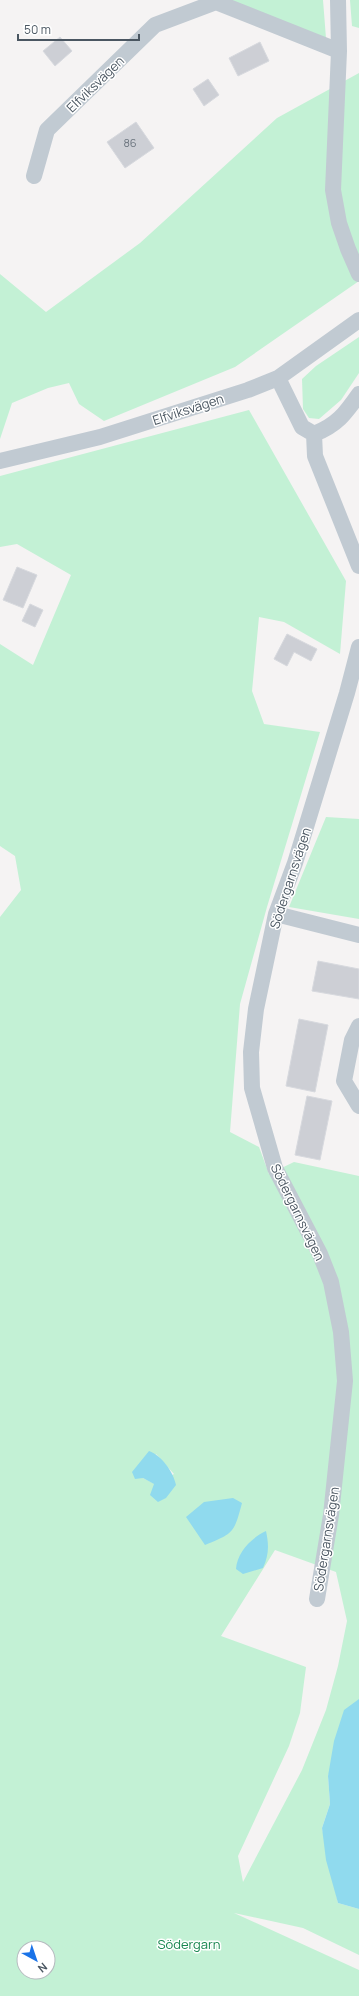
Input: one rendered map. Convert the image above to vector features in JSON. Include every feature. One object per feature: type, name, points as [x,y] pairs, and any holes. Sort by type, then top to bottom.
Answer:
[{"type":"street","points":[[338,0],[339,51],[333,190],[339,223],[359,274]]},
{"type":"street","name":"Elfviksvägen","points":[[34,176],[48,130],[155,25],[216,2],[339,51]]},
{"type":"street","name":"Elfviksvägen","points":[[0,461],[100,437],[209,403],[278,378],[359,320]]},
{"type":"street","points":[[278,378],[302,427],[314,434]]},
{"type":"street","points":[[314,434],[329,428],[348,411],[359,394]]},
{"type":"street","points":[[314,434],[315,456],[354,539],[359,566]]},
{"type":"street","name":"Södergarnsvägen","points":[[317,1600],[331,1515],[344,1381],[341,1332],[331,1282],[320,1254],[275,1168],[252,1088],[251,1052],[256,1009],[276,914],[297,855],[347,693],[359,647]]},
{"type":"street","points":[[276,914],[359,935]]},
{"type":"street","points":[[359,1026],[352,1040],[344,1081],[359,1106]]},
{"type":"green space","points":[[225,0],[323,0],[327,51]]},
{"type":"green space","points":[[350,0],[359,0],[359,28],[352,26]]},
{"type":"green space","points":[[359,73],[359,281],[235,367],[104,421],[79,404],[69,383],[48,388],[12,403],[0,439],[0,274],[46,312],[140,243],[277,118]]},
{"type":"green space","points":[[359,337],[359,373],[341,400],[319,419],[309,418],[303,409],[302,379],[316,366]]},
{"type":"green space","name":"Södergarn","points":[[249,410],[346,581],[340,654],[284,622],[259,617],[252,691],[264,724],[320,732],[267,907],[240,1004],[230,1132],[259,1147],[269,1174],[294,1162],[359,1176],[359,1700],[328,1776],[330,1804],[322,1828],[338,1903],[359,1909],[359,1955],[303,1928],[234,1913],[359,1970],[359,1996],[0,1996],[0,917],[21,890],[15,856],[0,846],[0,644],[33,665],[71,575],[17,544],[0,547],[0,476]],"holes":[[[156,1454],[174,1474],[155,1484],[143,1478]],[[275,1550],[336,1572],[347,1621],[338,1666],[326,1710],[302,1770],[243,1882],[238,1856],[289,1746],[300,1713],[306,1667],[221,1636]]]},
{"type":"green space","points":[[326,817],[359,819],[359,919],[289,907]]},
{"type":"water","points":[[149,1451],[158,1456],[170,1469],[176,1485],[166,1498],[158,1502],[150,1495],[154,1484],[143,1478],[135,1479],[132,1472]]},
{"type":"water","points":[[233,1498],[242,1503],[237,1521],[231,1531],[222,1538],[205,1545],[186,1517],[204,1502]]},
{"type":"water","points":[[266,1531],[268,1550],[263,1568],[243,1574],[236,1569],[239,1557],[250,1542]]},
{"type":"water","points":[[359,1699],[359,1909],[338,1903],[326,1860],[322,1828],[330,1804],[328,1776],[334,1741],[344,1710]]},
{"type":"building","points":[[60,37],[72,51],[55,66],[43,51]]},
{"type":"building","points":[[260,42],[269,61],[238,76],[229,58]]},
{"type":"building","points":[[208,79],[219,95],[204,106],[193,89]]},
{"type":"building","points":[[136,122],[154,148],[125,168],[107,142]]},
{"type":"building","points":[[17,567],[37,575],[23,608],[3,600]]},
{"type":"building","points":[[30,604],[43,610],[35,627],[22,621]]},
{"type":"building","points":[[287,634],[317,649],[311,661],[294,652],[287,666],[274,659]]},
{"type":"building","points":[[318,961],[359,969],[359,999],[312,991]]},
{"type":"building","points":[[299,1019],[328,1025],[315,1092],[286,1086]]},
{"type":"building","points":[[307,1096],[332,1101],[320,1160],[295,1155]]}]
